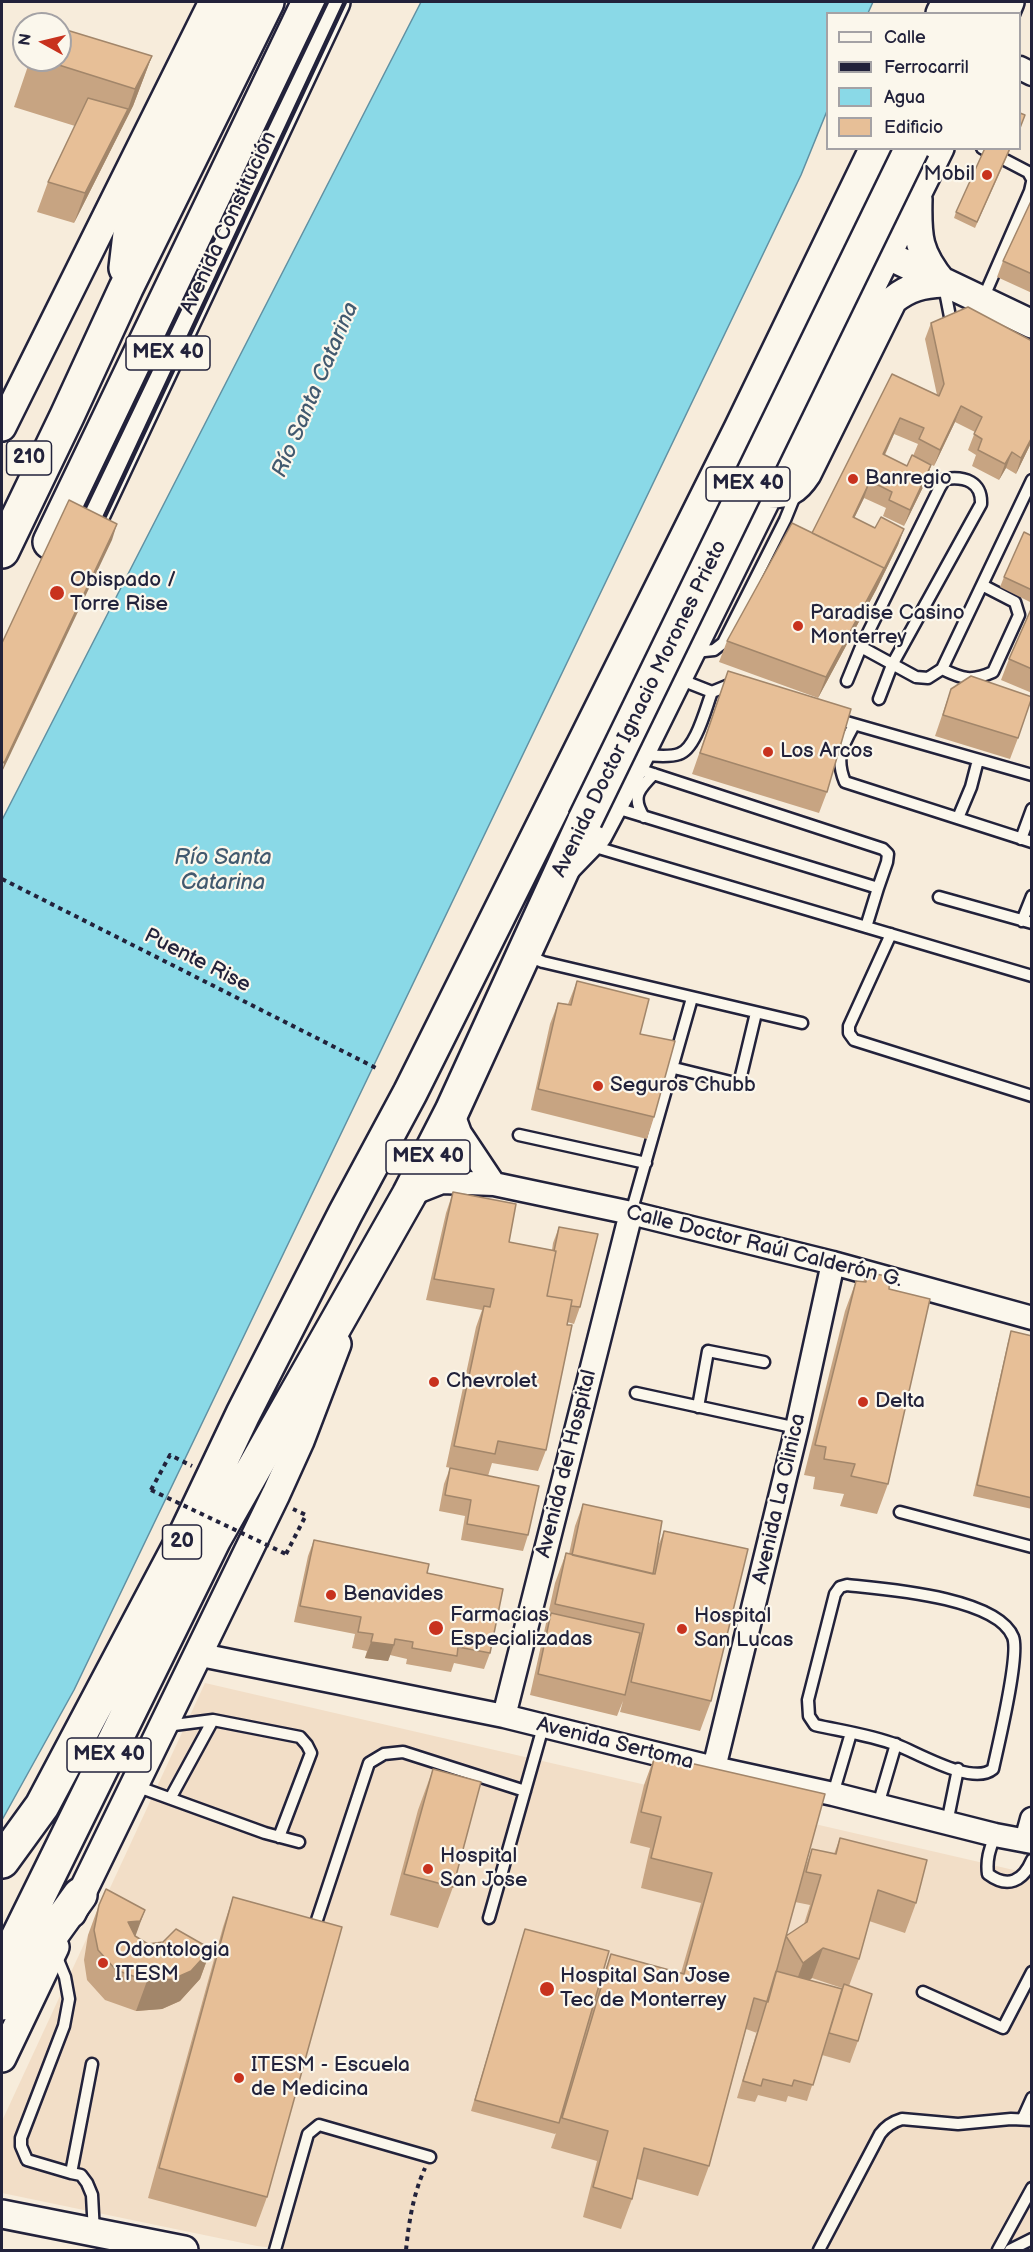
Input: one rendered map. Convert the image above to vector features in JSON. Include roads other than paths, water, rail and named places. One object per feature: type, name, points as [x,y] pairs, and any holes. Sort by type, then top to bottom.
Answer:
[{"type":"main road","points":[[126,288],[130,234],[143,182],[234,2]]},
{"type":"main road","name":"MEX 40","points":[[2,551],[126,288],[267,2]]},
{"type":"main road","name":"Avenida Constitución","points":[[309,2],[48,577],[333,2]]},
{"type":"main road","name":"Avenida Doctor Ignacio Morones Prieto","points":[[2,1861],[42,1806],[186,1534],[243,1414],[415,1082],[741,429],[876,150]]},
{"type":"main road","points":[[887,255],[876,243],[870,230],[870,212],[892,150]]},
{"type":"main road","name":"Avenida Doctor Ignacio Morones Prieto","points":[[214,1539],[409,1196],[452,1111],[561,872],[600,832],[911,150]]},
{"type":"main road","name":"210","points":[[2,508],[35,450],[67,416]]},
{"type":"main road","name":"Avenida Doctor Ignacio Morones Prieto","points":[[214,1539],[322,1285],[345,1214]]},
{"type":"main road","name":"MEX 40","points":[[2,1970],[214,1539]]},
{"type":"main road","points":[[2,1887],[29,1840],[42,1806]]},
{"type":"main road","points":[[2,2002],[80,1895]]},
{"type":"street","points":[[2,427],[213,2]]},
{"type":"street","points":[[600,832],[643,766],[678,679],[939,150]]},
{"type":"street","points":[[918,195],[917,227],[922,251],[929,267],[943,284]]},
{"type":"street","points":[[887,255],[943,284],[1032,324]]},
{"type":"street","points":[[769,494],[782,494],[798,487],[807,474],[893,300],[904,291],[917,286],[943,284]]},
{"type":"street","points":[[452,1111],[460,1134],[494,1184]]},
{"type":"street","name":"Calle Doctor Raúl Calderón G.","points":[[409,1196],[442,1182],[494,1184],[631,1212],[833,1263],[1032,1318]]},
{"type":"street","name":"Avenida del Hospital","points":[[504,1716],[631,1212]]},
{"type":"street","name":"Avenida La Clinica","points":[[714,1768],[759,1560],[797,1428],[833,1263]]},
{"type":"street","points":[[2,2058],[300,1441],[367,1268]]},
{"type":"street","name":"Avenida Sertoma","points":[[196,1654],[504,1716],[995,1835],[1030,1840]]},
{"type":"street","points":[[2,2214],[94,2233],[147,2247],[184,2250]]},
{"type":"lane","points":[[981,301],[1030,190],[1031,174],[986,150]]},
{"type":"lane","points":[[943,284],[952,327]]},
{"type":"lane","points":[[847,681],[861,647],[940,487],[945,479],[965,480],[977,487],[981,494],[981,504],[892,665],[879,699]]},
{"type":"lane","points":[[861,647],[916,677],[928,678],[942,669],[1032,480]]},
{"type":"lane","points":[[692,652],[714,650],[723,643],[785,520],[798,487]]},
{"type":"lane","points":[[942,669],[964,679],[993,672],[1019,615],[1016,602],[982,585]]},
{"type":"lane","points":[[678,679],[712,692],[735,682],[746,686]]},
{"type":"lane","points":[[643,766],[686,752],[694,740],[712,692]]},
{"type":"lane","points":[[822,713],[854,725],[1032,775]]},
{"type":"lane","points":[[854,725],[839,756],[840,770],[845,782],[1026,841],[1032,809]]},
{"type":"lane","points":[[958,818],[971,787],[978,760]]},
{"type":"lane","points":[[643,766],[637,799],[638,808],[644,817]]},
{"type":"lane","points":[[643,766],[883,849],[888,854],[887,862],[866,927]]},
{"type":"lane","points":[[600,832],[644,817],[878,888]]},
{"type":"lane","points":[[600,832],[866,927],[1032,976]]},
{"type":"lane","points":[[939,897],[1027,922],[1032,896]]},
{"type":"lane","points":[[891,934],[849,1026],[849,1032],[854,1040],[1032,1096]]},
{"type":"lane","points":[[524,955],[543,962],[802,1023]]},
{"type":"lane","points":[[631,1212],[674,1068],[692,998]]},
{"type":"lane","points":[[674,1068],[740,1084],[756,1013]]},
{"type":"lane","points":[[519,1135],[646,1163]]},
{"type":"lane","points":[[698,1407],[708,1351],[764,1362]]},
{"type":"lane","points":[[636,1393],[797,1428]]},
{"type":"lane","points":[[900,1512],[1032,1547]]},
{"type":"lane","points":[[847,1585],[931,1596],[969,1606],[1005,1624],[1014,1638],[1015,1658],[993,1769],[988,1773],[982,1774],[943,1765],[896,1744],[851,1733],[815,1725],[809,1716],[808,1700],[835,1594],[840,1587],[847,1585]]},
{"type":"lane","points":[[171,1797],[213,1720]]},
{"type":"lane","points":[[162,1726],[213,1720],[300,1737],[307,1744],[311,1753],[279,1837]]},
{"type":"lane","points":[[489,1918],[543,1727]]},
{"type":"lane","points":[[833,1794],[851,1733]]},
{"type":"lane","points":[[878,1805],[896,1744]]},
{"type":"lane","points":[[314,1929],[369,1763],[384,1754],[403,1752],[525,1791]]},
{"type":"lane","points":[[947,1823],[958,1769]]},
{"type":"lane","points":[[133,1785],[299,1842]]},
{"type":"lane","points":[[995,1835],[986,1865],[988,1874],[996,1880],[1014,1881],[1025,1874],[1030,1840]]},
{"type":"lane","points":[[54,1949],[69,1999],[63,2026],[21,2138],[21,2146],[27,2160],[81,2175],[90,2189],[94,2233]]},
{"type":"lane","points":[[923,1992],[1003,2028],[1032,1972]]},
{"type":"lane","points":[[71,2173],[92,2064]]},
{"type":"lane","points":[[819,2250],[885,2127],[894,2121],[902,2120],[958,2124],[1027,2119],[1032,2098]]},
{"type":"lane","points":[[274,2250],[308,2134],[319,2125],[430,2157]]},
{"type":"lane","points":[[998,2250],[1032,2188]]},
{"type":"lane","points":[[1010,2250],[1032,2239]]},
{"type":"water","name":"Río Santa Catarina","points":[[421,2],[873,2],[868,12],[826,12],[826,113],[801,175],[74,1690],[2,1820],[2,820]]},
{"type":"railway","points":[[77,524],[327,2]]},
{"type":"railway","points":[[97,533],[345,2]]},
{"type":"place","name":"Mobil","points":[[987,175]]},
{"type":"place","name":"Banregio","points":[[853,479]]},
{"type":"place","name":"Obispado / Torre Rise","points":[[57,593]]},
{"type":"place","name":"Paradise Casino Monterrey","points":[[798,626]]},
{"type":"place","name":"Los Arcos","points":[[768,752]]},
{"type":"place","name":"Seguros Chubb","points":[[598,1086]]},
{"type":"place","name":"Chevrolet","points":[[434,1382]]},
{"type":"place","name":"Delta","points":[[863,1402]]},
{"type":"place","name":"Benavides","points":[[331,1595]]},
{"type":"place","name":"Farmacias Especializadas","points":[[436,1628]]},
{"type":"place","name":"Hospital San Lucas","points":[[682,1629]]},
{"type":"place","name":"Hospital San Jose","points":[[428,1869]]},
{"type":"place","name":"Odontologia ITESM","points":[[103,1963]]},
{"type":"place","name":"Hospital San Jose Tec de Monterrey","points":[[547,1989]]},
{"type":"place","name":"ITESM - Escuela de Medicina","points":[[239,2078]]}]
